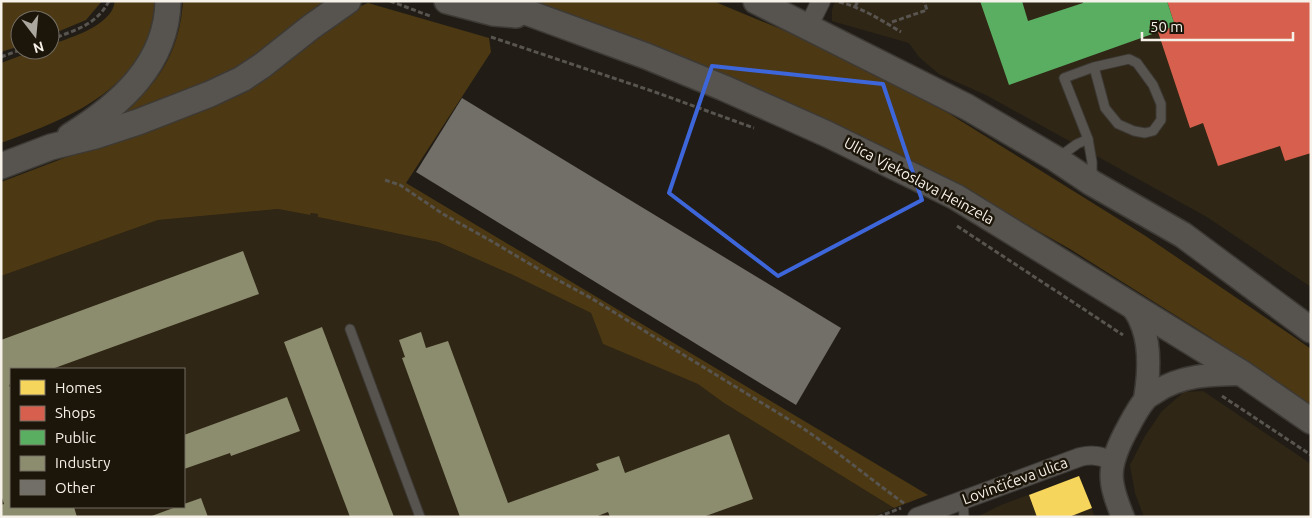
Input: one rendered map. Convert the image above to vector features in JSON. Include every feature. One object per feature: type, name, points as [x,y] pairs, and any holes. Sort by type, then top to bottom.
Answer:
[{"type":"main road","points":[[51,147],[95,120],[136,84],[159,47],[165,30],[168,1]]},
{"type":"main road","points":[[1,166],[51,147],[95,136],[138,122],[210,94],[263,65],[348,1]]},
{"type":"main road","points":[[448,1],[493,13],[512,16],[535,15]]},
{"type":"main road","name":"Ulica Vjekoslava Heinzela","points":[[496,1],[646,56],[724,88],[827,134],[956,197],[1243,374],[1311,422]]},
{"type":"main road","points":[[756,1],[967,107],[1056,159],[1092,183],[1183,235],[1308,327]]},
{"type":"street","points":[[808,27],[821,1]]},
{"type":"street","points":[[1123,517],[1112,486],[1113,461],[1118,447],[1145,399],[1148,378],[1147,348],[1141,320],[1132,306]]},
{"type":"street","points":[[1145,399],[1176,382],[1207,375],[1243,374]]},
{"type":"street","name":"Lovinčićeva ulica","points":[[912,511],[964,508],[1080,457],[1094,455],[1113,461]]},
{"type":"lane","points":[[1092,183],[1092,162],[1088,139],[1064,78],[1094,67],[1129,59],[1137,63],[1153,85],[1161,104],[1161,120],[1153,131],[1145,133],[1134,131],[1118,124],[1105,108],[1094,67]]},
{"type":"lane","points":[[1056,159],[1077,144],[1088,139]]},
{"type":"lane","points":[[350,329],[420,517]]},
{"type":"path","points":[[60,36],[91,23],[104,11],[109,1]]},
{"type":"path","points":[[835,1],[868,12],[901,32]]},
{"type":"path","points":[[855,7],[858,1]]},
{"type":"path","points":[[892,22],[927,10],[924,1]]},
{"type":"path","points":[[533,52],[655,92],[760,130]]},
{"type":"path","points":[[385,180],[400,185],[442,214],[591,298],[801,427],[912,511]]},
{"type":"path","points":[[952,224],[1123,335]]},
{"type":"path","points":[[1220,394],[1311,455]]},
{"type":"highlighted area","points":[[712,66],[883,84],[922,200],[778,276],[669,193]]},
{"type":"shaded area","points":[[1,1],[102,1],[86,20],[60,31],[60,10],[10,10],[10,49],[1,52]]},
{"type":"shaded area","points":[[115,1],[155,1],[152,24],[147,41],[133,65],[118,82],[83,108],[1,143],[1,63],[10,60],[60,60],[60,41],[99,24],[113,8]]},
{"type":"shaded area","points":[[183,1],[333,1],[265,52],[223,77],[126,113],[127,109],[150,86],[167,61],[178,33]]},
{"type":"shaded area","points":[[530,1],[713,1],[819,45],[948,113],[1144,235],[1311,349],[1311,408],[1210,337],[1070,249],[943,177],[792,104]]},
{"type":"shaded area","points":[[835,1],[1311,1],[1311,287],[1207,217],[986,95],[939,74],[919,57],[909,43],[832,21],[832,10]]},
{"type":"shaded area","points":[[368,3],[489,38],[491,52],[406,183],[928,495],[894,508],[724,403],[698,384],[603,344],[591,313],[513,275],[438,242],[318,217],[318,214],[311,213],[310,215],[278,209],[158,220],[1,276],[1,182],[217,100],[351,10]]},
{"type":"shaded area","points":[[278,209],[310,215],[311,213],[318,214],[318,217],[438,242],[513,275],[591,313],[603,344],[699,384],[724,403],[894,508],[871,517],[1,517],[1,276],[158,220]]},
{"type":"shaded area","points":[[1203,391],[1311,464],[1311,517],[1144,517],[1135,493],[1130,465],[1145,436],[1162,411],[1184,392]]},
{"type":"shaded area","points":[[1079,476],[1095,517],[977,517],[1001,505]]},
{"type":"building: Homes","points":[[1079,476],[1092,508],[1069,517],[1037,517],[1029,495]]},
{"type":"building: Shops","points":[[1167,1],[1311,1],[1311,153],[1285,161],[1280,146],[1218,166],[1203,123],[1190,128],[1158,32],[1175,26]]},
{"type":"building: Public","points":[[980,1],[1022,1],[1028,21],[1083,3],[1083,1],[1167,1],[1175,26],[1009,85]]},
{"type":"building: Industry","points":[[243,251],[259,294],[55,368],[10,368],[10,508],[74,508],[77,517],[1,517],[1,505],[4,504],[1,495],[1,340]]},
{"type":"building: Industry","points":[[322,327],[394,517],[350,517],[284,342]]},
{"type":"building: Industry","points":[[421,332],[426,348],[448,341],[508,503],[599,470],[596,464],[619,456],[625,473],[729,434],[753,499],[703,517],[610,517],[608,512],[595,517],[460,517],[402,358],[405,357],[399,340]]},
{"type":"building: Industry","points":[[287,397],[300,431],[231,456],[230,453],[185,469],[185,435]]},
{"type":"building: Industry","points":[[201,498],[208,517],[149,517],[173,508],[185,508],[185,504]]},
{"type":"building: Other","points":[[462,98],[841,328],[796,405],[416,172]]}]
